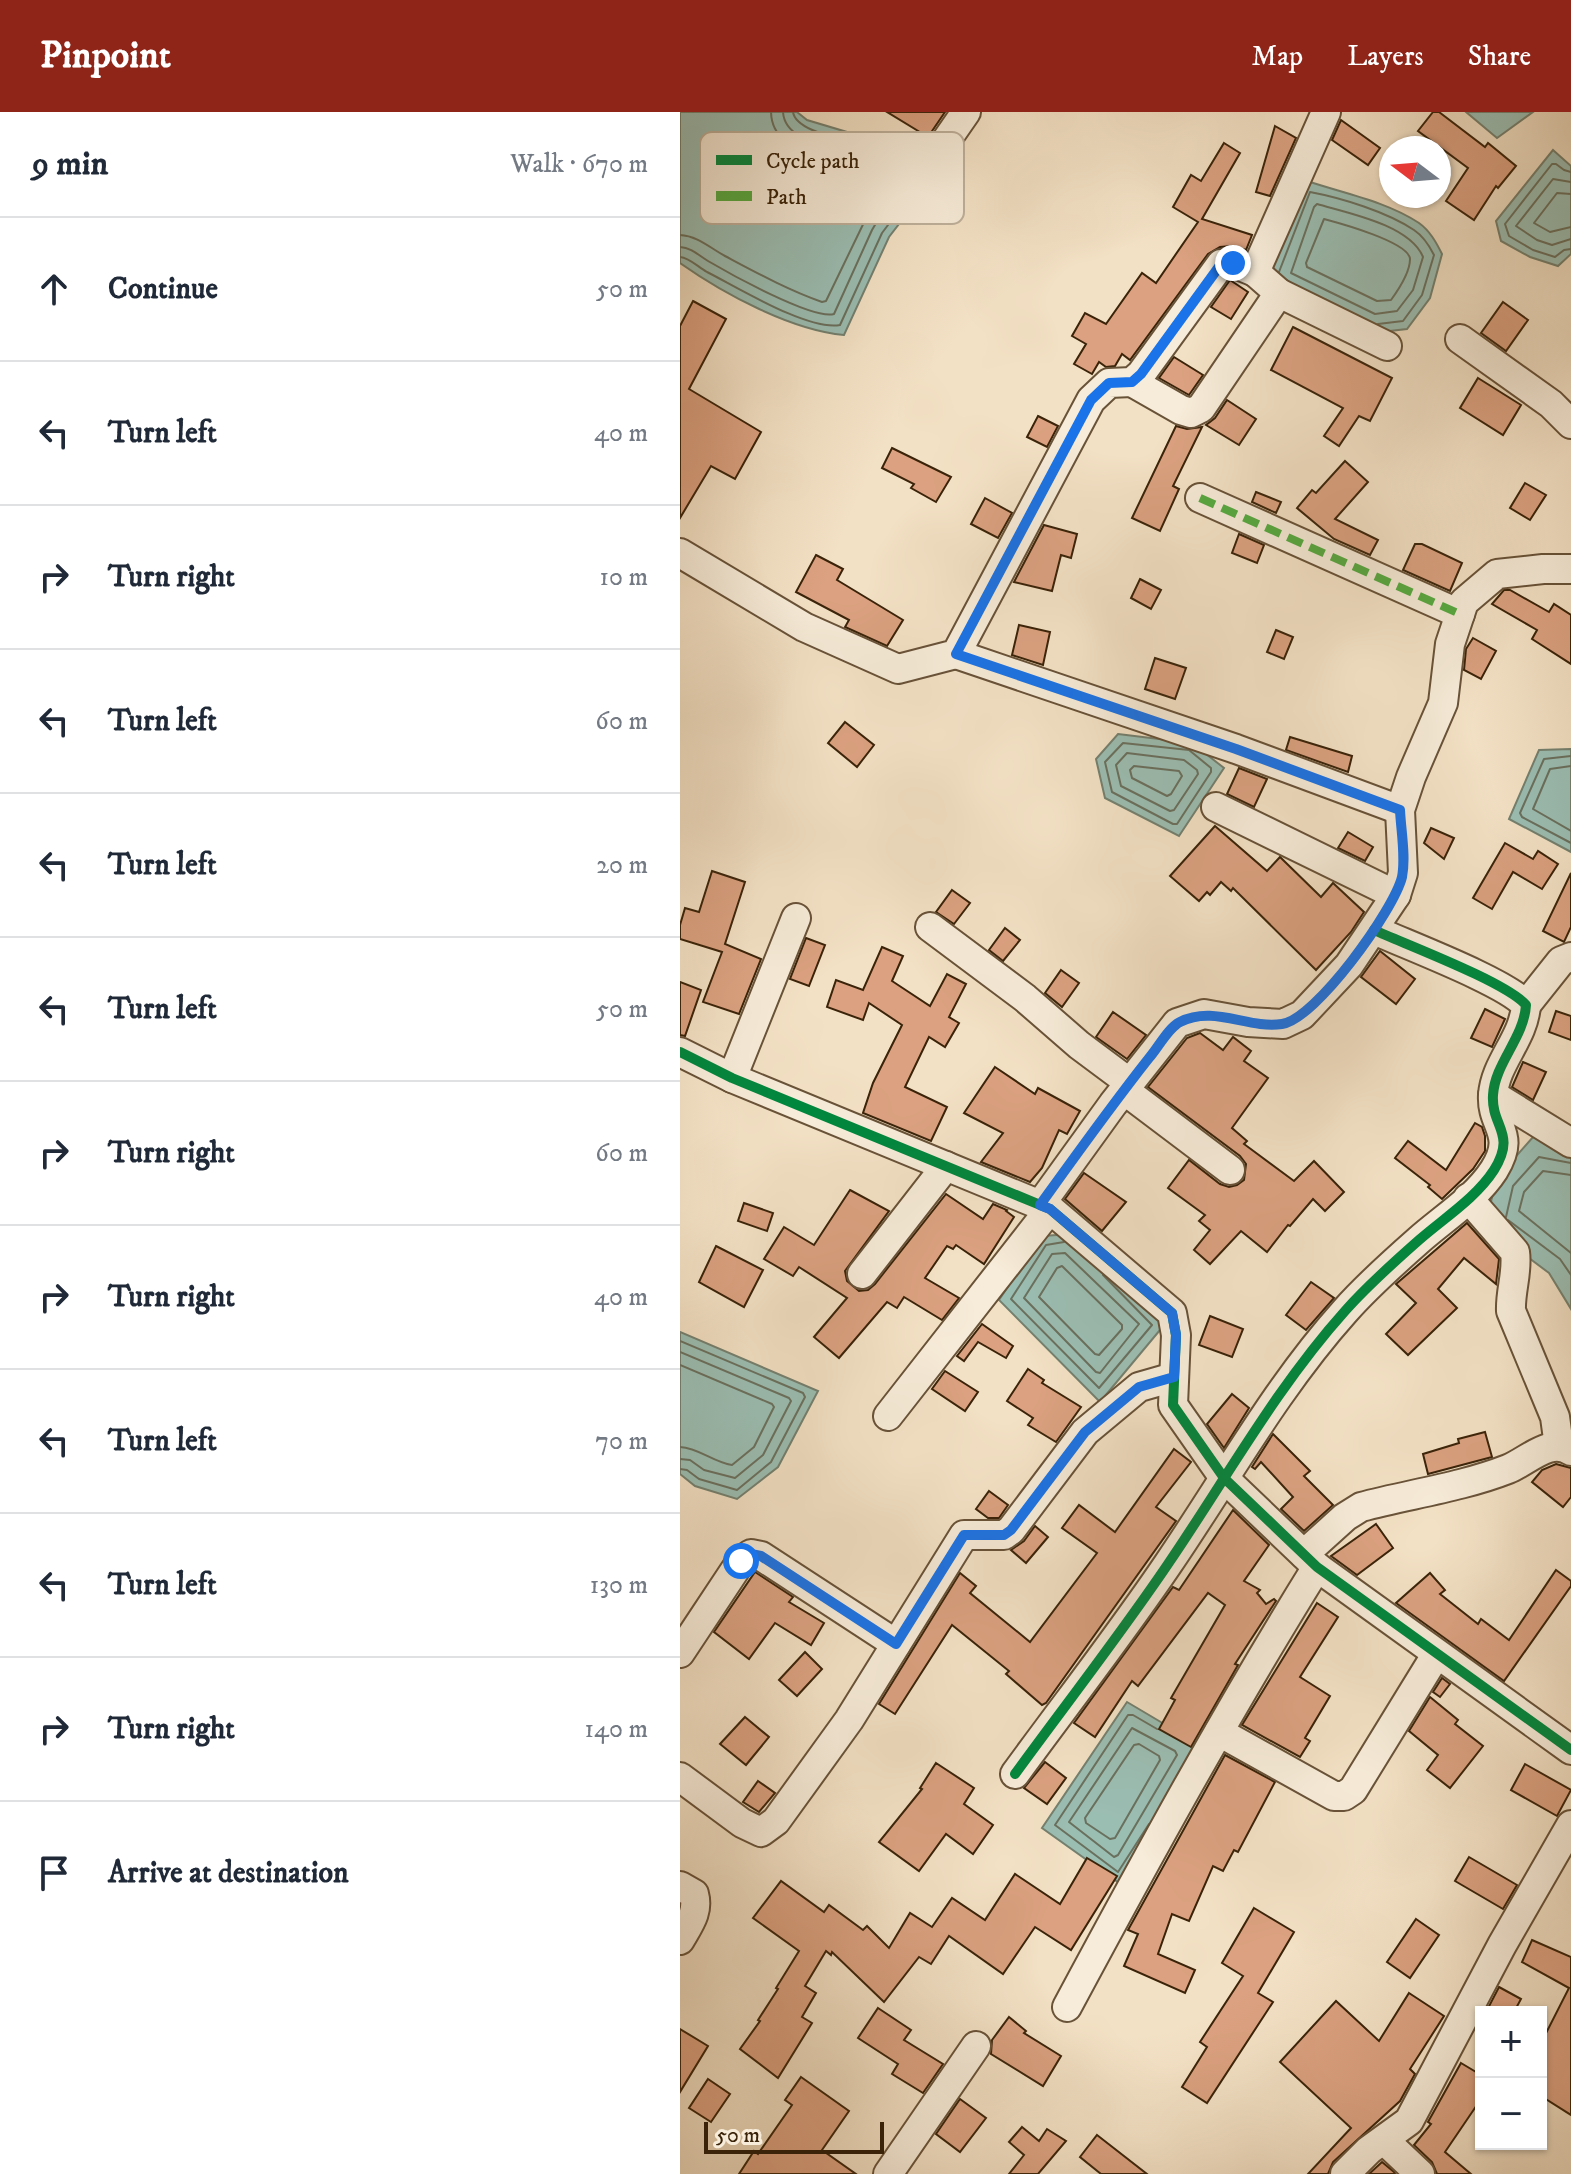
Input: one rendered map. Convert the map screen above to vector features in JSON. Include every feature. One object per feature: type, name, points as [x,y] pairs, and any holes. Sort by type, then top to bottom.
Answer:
[{"type":"street","points":[[952,132],[966,112]]},
{"type":"street","points":[[1255,272],[1326,112]]},
{"type":"street","points":[[1132,382],[1221,264],[1233,263],[1255,272],[1279,293],[1387,346]]},
{"type":"street","points":[[956,654],[1091,400],[1109,383],[1132,382],[1181,410],[1191,413],[1201,408],[1279,293]]},
{"type":"street","points":[[1460,339],[1551,404],[1571,424]]},
{"type":"street","points":[[1200,498],[1460,614]]},
{"type":"street","points":[[680,553],[804,627],[898,669],[956,654],[1236,749],[1400,810]]},
{"type":"street","points":[[888,1416],[1045,1207],[1127,1086],[1177,1023],[1204,1014],[1248,1022],[1283,1024],[1302,1015],[1349,965],[1396,895],[1403,873],[1400,810],[1443,703],[1450,644],[1464,602],[1497,574],[1571,569]]},
{"type":"street","points":[[1216,807],[1396,895]]},
{"type":"street","points":[[732,1078],[796,918]]},
{"type":"street","points":[[930,927],[1025,998],[1230,1170]]},
{"type":"street","points":[[1374,930],[1491,983],[1519,997],[1526,1005]]},
{"type":"street","points":[[1015,1774],[1168,1565],[1253,1430],[1345,1311],[1418,1240],[1468,1198],[1493,1171],[1502,1153],[1505,1137],[1494,1106],[1497,1076],[1525,1018],[1526,1005],[1561,961],[1571,957]]},
{"type":"street","points":[[680,1052],[732,1078],[1045,1207],[1172,1313],[1176,1335],[1173,1405],[1224,1478],[1310,1560],[1436,1655],[1571,1750]]},
{"type":"street","points":[[1493,1095],[1571,1143]]},
{"type":"street","points":[[862,1274],[946,1166]]},
{"type":"street","points":[[1067,2007],[1268,1645],[1310,1560],[1345,1517],[1361,1507],[1508,1469],[1550,1447],[1565,1449],[1511,1311],[1510,1293],[1517,1263],[1515,1252],[1468,1198]]},
{"type":"street","points":[[680,1777],[742,1823],[761,1832],[776,1821],[849,1720],[964,1535],[1004,1535],[1011,1530],[1085,1432],[1139,1387],[1174,1377]]},
{"type":"street","points":[[680,1653],[741,1561],[751,1554],[761,1556],[896,1644]]},
{"type":"street","points":[[1219,1732],[1334,1796],[1344,1796],[1353,1790],[1436,1655]]},
{"type":"street","points":[[1345,2174],[1369,2150],[1409,2121],[1502,1945],[1571,1825]]},
{"type":"street","points":[[680,1886],[694,1894],[697,1904],[695,1914],[680,1940]]},
{"type":"street","points":[[888,2174],[976,2046]]},
{"type":"street","points":[[1384,2140],[1420,2174]]},
{"type":"water","points":[[680,112],[797,112],[807,120],[847,132],[700,132],[700,224],[899,224],[889,237],[844,335],[802,326],[759,309],[680,263]]},
{"type":"water","points":[[1466,112],[1533,112],[1497,138]]},
{"type":"water","points":[[1553,150],[1571,166],[1571,254],[1558,266],[1530,257],[1501,241],[1496,221]]},
{"type":"water","points":[[1304,180],[1406,215],[1426,230],[1442,254],[1430,298],[1407,329],[1372,333],[1267,282]]},
{"type":"water","points":[[1118,734],[1192,743],[1224,768],[1179,836],[1105,798],[1096,759]]},
{"type":"water","points":[[1571,749],[1571,852],[1509,819],[1539,750]]},
{"type":"water","points":[[1534,1136],[1571,1148],[1571,1309],[1549,1273],[1485,1225],[1497,1178]]},
{"type":"water","points":[[1072,1234],[1165,1324],[1100,1402],[999,1300],[1042,1236]]},
{"type":"water","points":[[680,1332],[818,1391],[778,1467],[737,1499],[695,1486],[680,1474]]},
{"type":"water","points":[[1127,1702],[1203,1747],[1122,1885],[1042,1828]]},
{"type":"building","points":[[887,112],[945,112],[931,132],[920,132]]},
{"type":"building","points":[[1433,112],[1439,112],[1485,147],[1488,143],[1516,166],[1498,188],[1496,186],[1474,220],[1451,204],[1451,194],[1468,168],[1451,155],[1451,136],[1425,136],[1418,131]]},
{"type":"building","points":[[1341,120],[1379,149],[1368,165],[1332,140]]},
{"type":"building","points":[[1275,126],[1296,138],[1270,196],[1256,192]]},
{"type":"building","points":[[1224,143],[1240,153],[1202,219],[1252,235],[1246,250],[1220,247],[1208,254],[1130,360],[1122,354],[1115,366],[1106,367],[1099,362],[1092,374],[1074,364],[1086,344],[1072,336],[1085,313],[1106,324],[1142,273],[1156,283],[1198,222],[1173,207],[1191,175],[1201,181]]},
{"type":"building","points":[[1230,280],[1248,292],[1231,319],[1211,307]]},
{"type":"building","points":[[693,301],[726,319],[689,389],[761,432],[735,479],[711,466],[680,518],[680,326]]},
{"type":"building","points":[[1503,302],[1528,320],[1506,351],[1481,333]]},
{"type":"building","points":[[1293,327],[1392,378],[1370,421],[1359,416],[1339,446],[1324,436],[1343,408],[1271,370]]},
{"type":"building","points":[[1174,357],[1203,375],[1189,395],[1159,378]]},
{"type":"building","points":[[1478,378],[1521,405],[1503,435],[1460,408]]},
{"type":"building","points":[[1227,400],[1256,419],[1239,445],[1206,425]]},
{"type":"building","points":[[1038,416],[1058,426],[1047,447],[1027,437]]},
{"type":"building","points":[[1176,426],[1187,429],[1202,427],[1173,486],[1179,489],[1160,531],[1132,518]]},
{"type":"building","points":[[892,448],[951,477],[936,502],[911,488],[914,484],[882,468]]},
{"type":"building","points":[[1345,461],[1368,482],[1335,519],[1378,540],[1370,555],[1334,539],[1297,508],[1312,490],[1316,493]]},
{"type":"building","points":[[1525,483],[1546,495],[1530,520],[1510,508]]},
{"type":"building","points":[[1256,492],[1281,502],[1276,513],[1252,502]]},
{"type":"building","points":[[985,498],[1012,513],[998,538],[971,524]]},
{"type":"building","points":[[1044,525],[1077,534],[1071,558],[1061,555],[1052,591],[1014,582]]},
{"type":"building","points":[[1239,534],[1264,545],[1257,563],[1232,553]]},
{"type":"building","points":[[1415,544],[1422,544],[1462,563],[1450,591],[1403,570]]},
{"type":"building","points":[[816,555],[843,569],[837,580],[903,620],[887,646],[845,627],[849,620],[796,592]]},
{"type":"building","points":[[1140,579],[1161,590],[1151,609],[1131,598]]},
{"type":"building","points":[[1504,590],[1510,590],[1549,612],[1554,604],[1571,615],[1571,664],[1532,639],[1537,630],[1492,604]]},
{"type":"building","points":[[1019,625],[1050,632],[1043,665],[1012,655]]},
{"type":"building","points":[[1276,630],[1293,637],[1284,659],[1267,652]]},
{"type":"building","points":[[1473,638],[1496,651],[1481,679],[1464,670],[1466,649]]},
{"type":"building","points":[[1155,658],[1186,668],[1175,699],[1145,689]]},
{"type":"building","points":[[845,722],[874,745],[857,767],[828,743]]},
{"type":"building","points":[[1290,737],[1352,756],[1348,772],[1286,750]]},
{"type":"building","points":[[1239,768],[1267,779],[1254,807],[1227,794]]},
{"type":"building","points":[[1215,826],[1267,871],[1280,857],[1321,897],[1333,883],[1364,912],[1351,932],[1316,970],[1233,888],[1231,891],[1221,882],[1210,895],[1207,892],[1199,901],[1170,876]]},
{"type":"building","points":[[1431,828],[1454,838],[1444,859],[1424,843]]},
{"type":"building","points":[[1348,832],[1373,847],[1365,861],[1338,848]]},
{"type":"building","points":[[1505,843],[1533,859],[1538,851],[1558,864],[1542,889],[1513,872],[1492,909],[1473,898]]},
{"type":"building","points":[[712,871],[745,882],[725,944],[761,959],[739,1014],[703,1002],[722,952],[680,939],[685,908],[699,912]]},
{"type":"building","points":[[1571,873],[1571,927],[1564,942],[1543,931]]},
{"type":"building","points":[[952,890],[970,903],[954,924],[936,912]]},
{"type":"building","points":[[1005,928],[1020,940],[1003,961],[989,950]]},
{"type":"building","points":[[806,938],[825,945],[809,986],[790,979]]},
{"type":"building","points":[[882,947],[903,956],[892,981],[930,1006],[947,974],[966,984],[949,1017],[959,1023],[945,1047],[929,1037],[905,1087],[947,1107],[931,1141],[863,1113],[873,1083],[902,1025],[869,1003],[863,1020],[827,1007],[836,980],[863,990]]},
{"type":"building","points":[[1380,951],[1415,979],[1396,1004],[1361,977]]},
{"type":"building","points":[[1061,970],[1079,983],[1062,1007],[1045,993]]},
{"type":"building","points":[[680,982],[701,990],[685,1036],[680,1035]]},
{"type":"building","points":[[1485,1009],[1505,1019],[1492,1047],[1471,1038]]},
{"type":"building","points":[[1556,1011],[1571,1016],[1571,1040],[1549,1032]]},
{"type":"building","points":[[1113,1012],[1146,1035],[1127,1059],[1096,1037]]},
{"type":"building","points":[[1200,1033],[1223,1050],[1233,1037],[1251,1051],[1244,1061],[1268,1078],[1232,1128],[1247,1141],[1244,1144],[1294,1181],[1314,1161],[1344,1192],[1325,1211],[1313,1199],[1267,1252],[1241,1231],[1210,1264],[1194,1250],[1210,1230],[1199,1221],[1205,1215],[1168,1188],[1189,1160],[1220,1184],[1229,1187],[1244,1180],[1246,1164],[1240,1156],[1148,1087],[1187,1038]]},
{"type":"building","points":[[1523,1062],[1546,1072],[1533,1100],[1512,1087]]},
{"type":"building","points":[[995,1067],[1035,1094],[1038,1088],[1080,1111],[1067,1134],[1059,1130],[1042,1168],[1030,1182],[981,1162],[1003,1133],[964,1113]]},
{"type":"building","points":[[1475,1123],[1482,1127],[1485,1151],[1473,1169],[1442,1199],[1428,1187],[1430,1185],[1395,1158],[1408,1141],[1446,1170]]},
{"type":"building","points":[[1084,1173],[1126,1202],[1102,1231],[1065,1199]]},
{"type":"building","points":[[850,1190],[889,1211],[845,1271],[847,1281],[859,1291],[868,1290],[875,1284],[946,1194],[983,1219],[993,1204],[1014,1217],[984,1264],[956,1245],[953,1249],[947,1246],[925,1278],[959,1298],[942,1320],[904,1297],[897,1308],[887,1302],[839,1358],[814,1337],[847,1298],[799,1267],[793,1276],[764,1259],[784,1227],[814,1245]]},
{"type":"building","points":[[744,1203],[773,1213],[767,1231],[738,1221]]},
{"type":"building","points":[[1467,1223],[1499,1259],[1496,1284],[1464,1258],[1438,1289],[1457,1308],[1408,1355],[1386,1334],[1416,1303],[1396,1284]]},
{"type":"building","points":[[716,1246],[763,1270],[744,1307],[699,1282]]},
{"type":"building","points":[[1311,1282],[1334,1298],[1306,1330],[1286,1315]]},
{"type":"building","points":[[1210,1316],[1243,1329],[1232,1357],[1199,1345]]},
{"type":"building","points":[[982,1324],[1013,1346],[1006,1358],[978,1342],[964,1361],[957,1356]]},
{"type":"building","points":[[1028,1369],[1044,1380],[1042,1383],[1081,1407],[1056,1442],[1028,1425],[1033,1418],[1007,1401]]},
{"type":"building","points":[[945,1371],[978,1392],[965,1411],[932,1389]]},
{"type":"building","points":[[1232,1394],[1249,1408],[1224,1448],[1207,1424]]},
{"type":"building","points":[[1485,1432],[1492,1457],[1428,1474],[1423,1454],[1459,1443],[1458,1439]]},
{"type":"building","points":[[1273,1434],[1310,1471],[1304,1476],[1333,1505],[1304,1531],[1281,1509],[1293,1497],[1261,1462],[1255,1469],[1252,1467]]},
{"type":"building","points":[[1174,1449],[1191,1462],[1156,1507],[1176,1521],[1046,1703],[1042,1705],[1006,1674],[1009,1671],[952,1625],[895,1714],[879,1704],[960,1573],[976,1586],[970,1593],[1030,1642],[1097,1553],[1062,1528],[1079,1505],[1115,1532]]},
{"type":"building","points":[[1556,1464],[1571,1468],[1571,1497],[1563,1507],[1532,1482],[1542,1470]]},
{"type":"building","points":[[989,1491],[1008,1505],[999,1518],[988,1518],[976,1509]]},
{"type":"building","points":[[1233,1510],[1269,1545],[1244,1581],[1260,1590],[1257,1593],[1266,1604],[1274,1599],[1276,1601],[1235,1664],[1238,1665],[1191,1747],[1159,1729],[1175,1700],[1171,1698],[1225,1605],[1208,1593],[1138,1686],[1132,1681],[1095,1737],[1074,1723],[1173,1587],[1179,1590]]},
{"type":"building","points":[[1376,1524],[1393,1548],[1357,1575],[1331,1556]]},
{"type":"building","points":[[1035,1526],[1048,1537],[1026,1563],[1011,1550],[1024,1541]]},
{"type":"building","points":[[1556,1570],[1571,1581],[1571,1586],[1504,1681],[1396,1603],[1430,1573],[1445,1590],[1440,1594],[1478,1624],[1481,1619],[1509,1640]]},
{"type":"building","points":[[755,1572],[793,1597],[789,1602],[824,1623],[811,1645],[775,1623],[749,1659],[714,1632]]},
{"type":"building","points":[[1317,1603],[1338,1617],[1300,1677],[1330,1696],[1305,1738],[1310,1741],[1300,1757],[1242,1725]]},
{"type":"building","points":[[805,1652],[822,1669],[797,1696],[779,1680]]},
{"type":"building","points":[[1442,1678],[1450,1684],[1440,1697],[1433,1692]]},
{"type":"building","points":[[1430,1697],[1458,1720],[1455,1724],[1483,1746],[1450,1788],[1427,1770],[1438,1755],[1409,1731]]},
{"type":"building","points":[[745,1717],[769,1737],[746,1765],[720,1744]]},
{"type":"building","points":[[1225,1755],[1275,1782],[1238,1852],[1234,1850],[1223,1871],[1213,1866],[1189,1921],[1172,1914],[1158,1954],[1195,1970],[1185,1993],[1124,1966],[1138,1934],[1128,1930]]},
{"type":"building","points":[[1045,1762],[1066,1778],[1047,1804],[1024,1788]]},
{"type":"building","points":[[936,1763],[974,1788],[964,1804],[993,1825],[973,1854],[946,1834],[919,1871],[879,1842],[922,1789]]},
{"type":"building","points":[[1525,1764],[1571,1790],[1557,1816],[1511,1790]]},
{"type":"building","points":[[758,1781],[775,1793],[759,1812],[743,1802]]},
{"type":"building","points":[[1469,1857],[1517,1885],[1503,1909],[1455,1881]]},
{"type":"building","points":[[1087,1858],[1117,1876],[1071,1950],[1035,1927],[1003,1974],[949,1936],[931,1964],[919,1957],[884,2002],[832,1952],[831,1955],[826,1951],[805,1986],[816,1993],[802,2017],[812,2023],[778,2078],[740,2049],[760,2021],[799,1951],[753,1918],[781,1881],[824,1912],[829,1905],[863,1930],[867,1926],[889,1948],[910,1913],[932,1927],[952,1898],[985,1920],[1015,1874],[1060,1904]]},
{"type":"building","points":[[1254,1908],[1294,1932],[1258,1993],[1273,2002],[1207,2103],[1182,2087],[1207,2047],[1200,2042],[1243,1976],[1222,1963]]},
{"type":"building","points":[[1416,1919],[1439,1935],[1410,1978],[1387,1962]]},
{"type":"building","points":[[1532,1940],[1571,1957],[1571,2115],[1547,2100],[1547,2031],[1569,1988],[1522,1962]]},
{"type":"building","points":[[1499,1987],[1521,1999],[1517,2006],[1489,2006]]},
{"type":"building","points":[[1409,1993],[1444,2016],[1410,2069],[1415,2074],[1400,2101],[1333,2162],[1328,2174],[1308,2174],[1351,2128],[1280,2062],[1336,2001],[1379,2041]]},
{"type":"building","points":[[878,2008],[911,2030],[904,2040],[943,2064],[923,2093],[892,2074],[898,2064],[858,2038]]},
{"type":"building","points":[[1009,2017],[1026,2031],[1024,2033],[1061,2056],[1043,2086],[991,2054],[992,2040]]},
{"type":"building","points":[[680,2029],[708,2046],[680,2092]]},
{"type":"building","points":[[1461,2063],[1475,2071],[1475,2108],[1445,2152],[1471,2174],[1437,2174],[1432,2162],[1414,2145],[1431,2124],[1428,2122]]},
{"type":"building","points":[[801,2077],[849,2111],[822,2150],[856,2174],[739,2174],[754,2151],[758,2154],[792,2105],[785,2100]]},
{"type":"building","points":[[708,2079],[730,2094],[711,2122],[689,2108]]},
{"type":"building","points":[[960,2099],[986,2118],[960,2152],[936,2134]]},
{"type":"building","points":[[1022,2127],[1039,2141],[1047,2129],[1066,2141],[1038,2174],[1009,2174],[1024,2155],[1009,2142]]},
{"type":"building","points":[[1097,2135],[1147,2174],[1101,2174],[1080,2157]]},
{"type":"building","points":[[1382,2162],[1395,2174],[1369,2174]]},
{"type":"marked path","points":[[1200,498],[1460,614]]},
{"type":"marked path","points":[[798,1580],[896,1644]]},
{"type":"cycle path","points":[[1015,1774],[1150,1591],[1274,1402],[1320,1340],[1381,1274],[1478,1190],[1500,1157],[1503,1138],[1493,1106],[1495,1083],[1520,1028],[1526,1005],[1478,975],[1374,930]]},
{"type":"cycle path","points":[[680,1052],[732,1078],[1050,1209],[1172,1313],[1176,1335],[1173,1405],[1224,1478],[1317,1567],[1571,1750]]},
{"type":"route","points":[[741,1561],[751,1554],[761,1556],[896,1644],[964,1535],[1004,1535],[1011,1530],[1085,1432],[1139,1387],[1174,1377],[1176,1335],[1172,1313],[1050,1209],[1040,1205],[1113,1104],[1177,1023],[1204,1014],[1248,1022],[1283,1024],[1302,1015],[1349,965],[1396,895],[1403,873],[1400,810],[1236,749],[956,654],[1091,400],[1109,383],[1132,382],[1141,374],[1221,264],[1233,263]]}]
